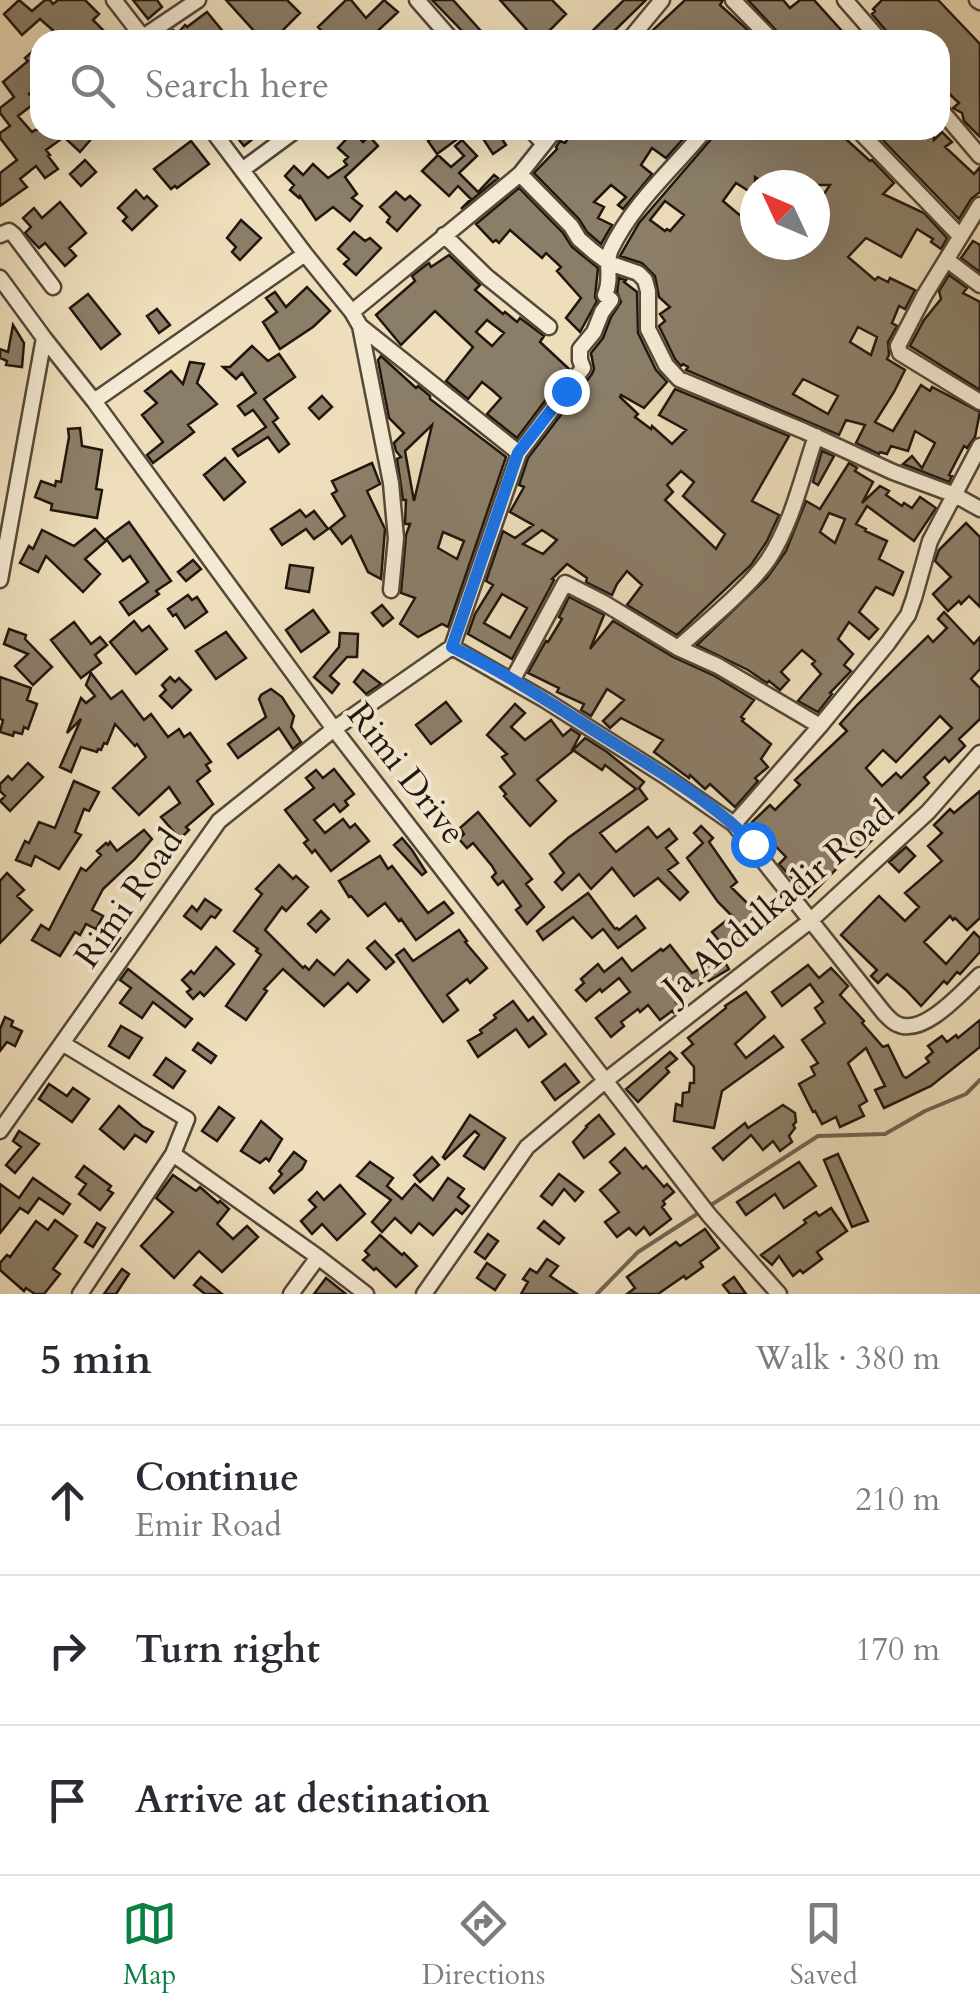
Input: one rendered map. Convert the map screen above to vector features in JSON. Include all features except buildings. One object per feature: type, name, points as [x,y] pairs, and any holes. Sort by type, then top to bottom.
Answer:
[{"type":"street","points":[[114,0],[138,30]]},
{"type":"street","points":[[155,30],[198,0]]},
{"type":"street","points":[[417,0],[443,30]]},
{"type":"street","points":[[637,30],[662,0]]},
{"type":"street","points":[[733,0],[762,30]]},
{"type":"street","points":[[845,0],[871,30]]},
{"type":"street","points":[[950,120],[979,152]]},
{"type":"street","points":[[220,140],[360,326],[392,483],[396,538],[391,590]]},
{"type":"street","points":[[242,170],[282,140]]},
{"type":"street","points":[[540,140],[544,144]]},
{"type":"street","points":[[352,312],[476,213],[520,174],[547,140]]},
{"type":"street","points":[[696,140],[637,206],[608,255],[611,283],[605,295],[612,300],[580,348],[583,368],[518,453],[452,647],[635,757],[734,824],[884,1013],[898,1025],[915,1026],[938,1014],[980,976]]},
{"type":"street","points":[[868,140],[960,236]]},
{"type":"street","points":[[520,174],[579,239],[609,263],[638,273],[645,280],[648,329],[666,365],[679,379],[980,509]]},
{"type":"street","points":[[980,205],[898,346],[900,353],[980,402]]},
{"type":"street","points":[[0,235],[8,231],[14,236],[53,287]]},
{"type":"street","points":[[444,235],[487,277],[549,327]]},
{"type":"street","points":[[94,401],[305,254]]},
{"type":"street","points":[[947,260],[980,285]]},
{"type":"street","name":"Rimi Drive","points":[[0,278],[334,729],[696,1200],[779,1294]]},
{"type":"street","points":[[360,326],[518,453]]},
{"type":"street","points":[[0,577],[44,338]]},
{"type":"street","points":[[678,648],[768,560],[785,530],[816,436]]},
{"type":"street","points":[[734,824],[820,726],[908,614],[930,540],[980,446]]},
{"type":"street","points":[[512,681],[565,583],[820,726]]},
{"type":"street","name":"Rimi Road","points":[[0,1131],[219,821],[334,729],[452,647]]},
{"type":"street","name":"Ja Abdulkadir Road","points":[[424,1294],[527,1147],[605,1081],[810,922],[928,812],[980,753]]},
{"type":"street","points":[[62,1043],[187,1119],[173,1154],[80,1294]]},
{"type":"street","points":[[173,1154],[366,1294]]},
{"type":"street","points":[[291,1294],[318,1257]]},
{"type":"waterway","points":[[597,1294],[638,1252],[818,1136],[885,1134],[966,1094],[980,1080]]},
{"type":"route","points":[[566,391],[518,453],[452,647],[546,700],[665,776],[720,813],[753,844]]}]
